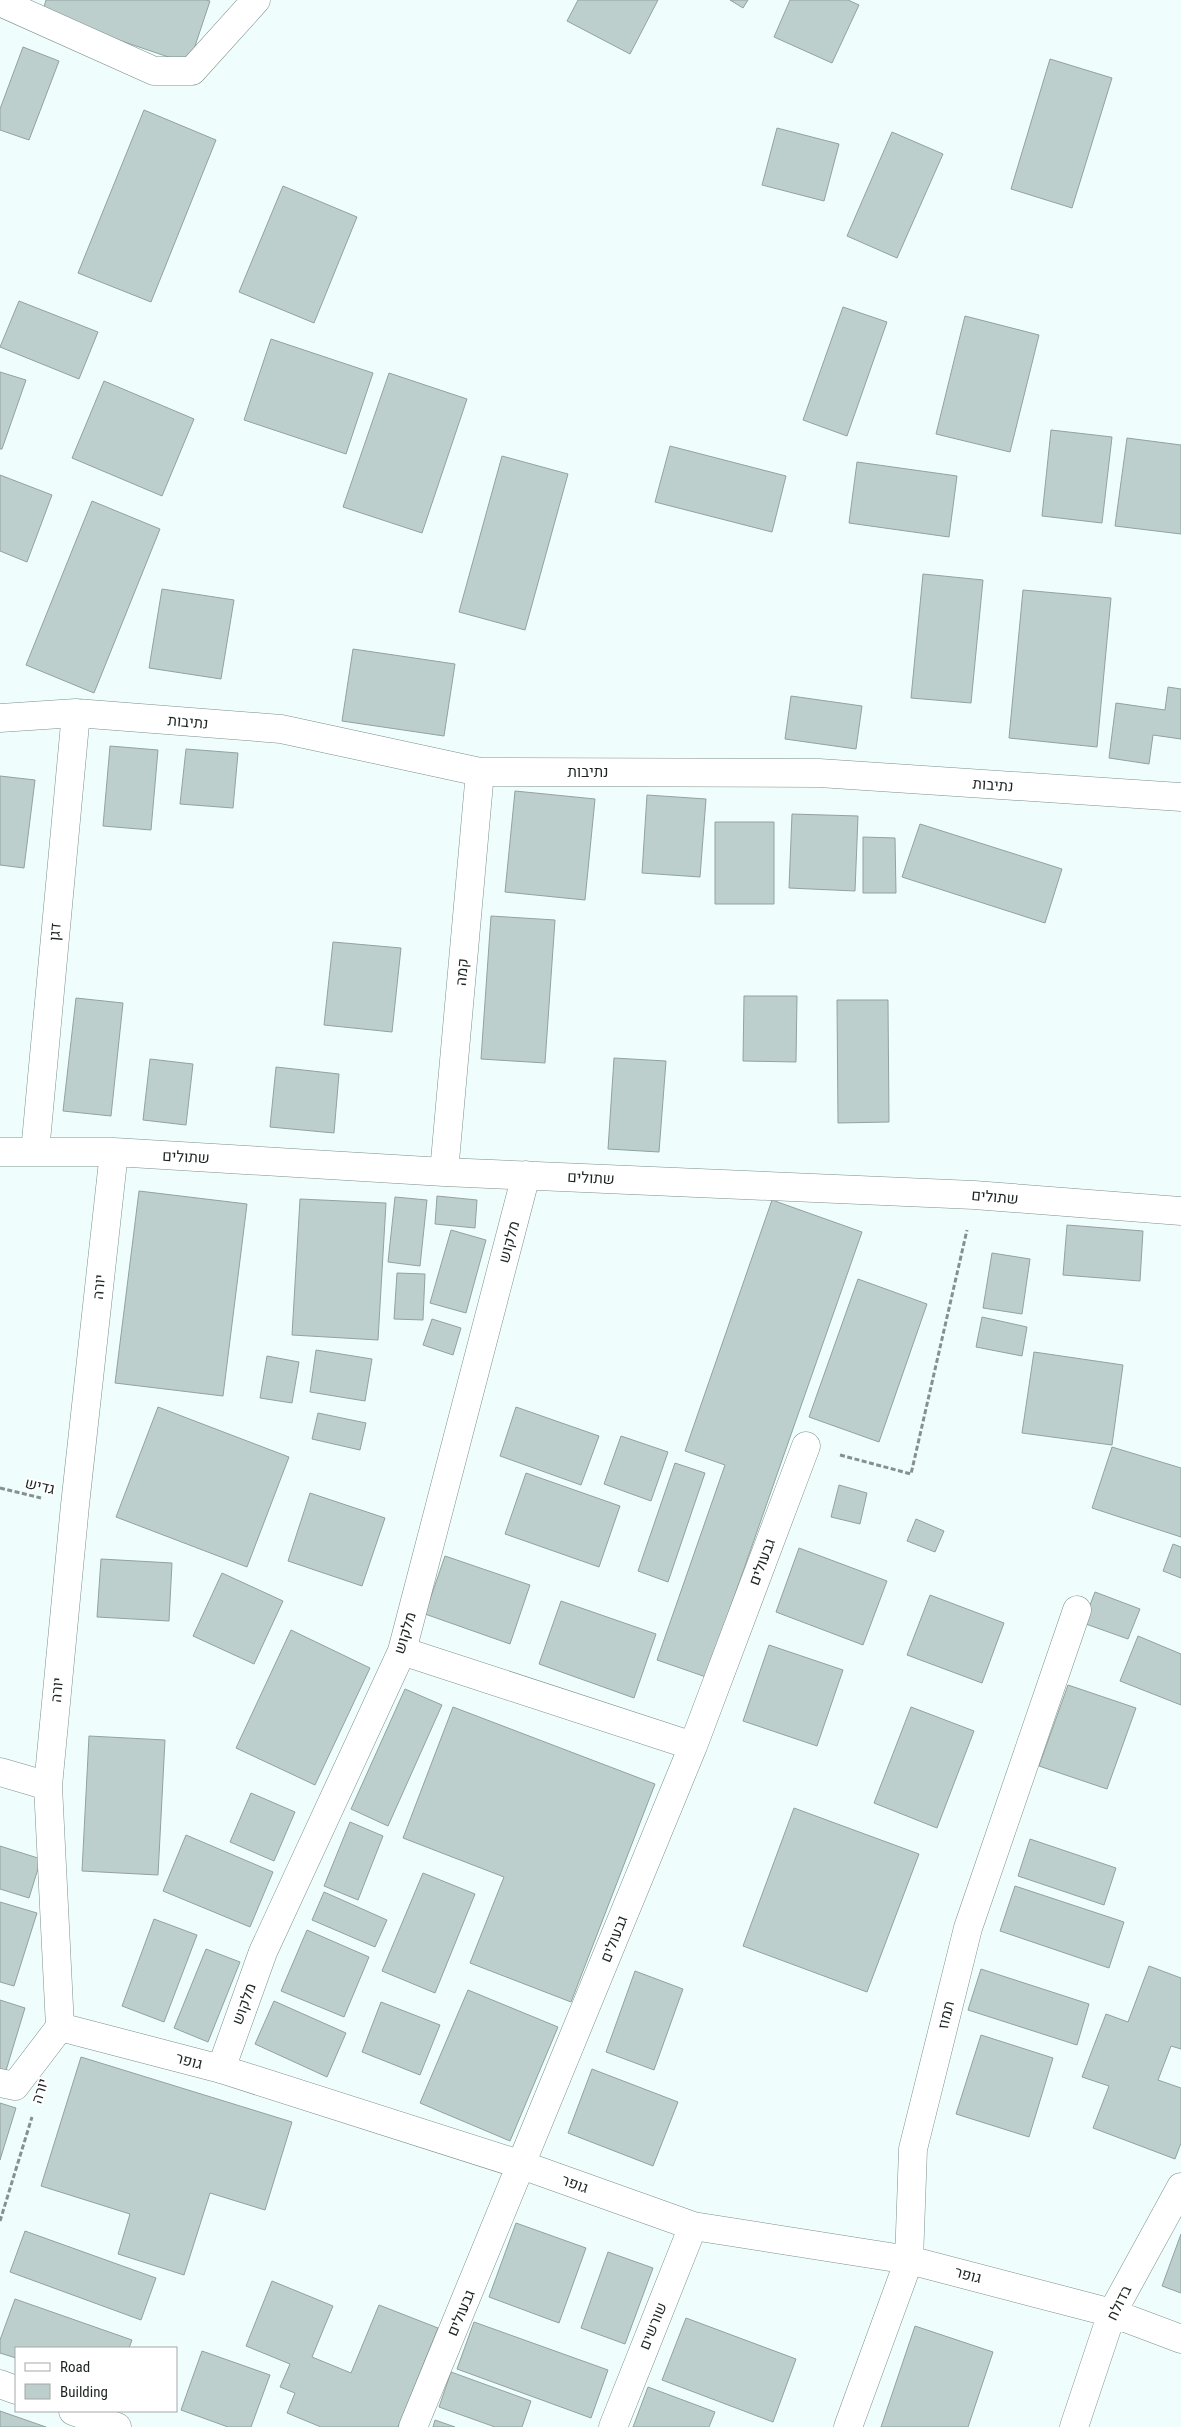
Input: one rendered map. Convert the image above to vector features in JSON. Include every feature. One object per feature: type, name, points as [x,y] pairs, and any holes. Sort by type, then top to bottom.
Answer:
[{"type":"street","points":[[0,2],[154,70],[192,71],[256,0]]},
{"type":"street","name":"נתיבות","points":[[0,718],[76,713],[281,729],[480,772],[819,773],[1181,797]]},
{"type":"street","name":"דגן","points":[[35,1152],[76,713]]},
{"type":"street","name":"קמה","points":[[444,1172],[480,772]]},
{"type":"street","name":"שתולים","points":[[0,1152],[114,1152],[444,1172],[974,1195],[1181,1211]]},
{"type":"street","name":"יורה","points":[[60,2027],[48,1786],[75,1505],[114,1152]]},
{"type":"street","name":"מלקוש","points":[[221,2069],[264,1952],[402,1651],[526,1175]]},
{"type":"street","name":"גבעולים","points":[[413,2427],[522,2165],[692,1746],[806,1446]]},
{"type":"street","name":"תמוז","points":[[848,2427],[909,2260],[913,2149],[968,1928],[1078,1610]]},
{"type":"street","points":[[402,1651],[692,1746]]},
{"type":"street","points":[[0,1772],[48,1786]]},
{"type":"street","points":[[0,2083],[15,2086],[60,2027]]},
{"type":"street","name":"גופר","points":[[60,2027],[221,2069],[522,2165],[693,2226],[909,2260],[1112,2313],[1181,2339]]},
{"type":"street","name":"בדולח","points":[[1074,2427],[1112,2313],[1181,2187]]},
{"type":"street","name":"שורשים","points":[[613,2427],[693,2226]]},
{"type":"street","points":[[0,2384],[15,2390]]},
{"type":"street","points":[[76,2412],[118,2427]]},
{"type":"path","points":[[806,1446],[911,1474],[974,1195]]},
{"type":"path","name":"גדיש","points":[[0,1488],[75,1505]]},
{"type":"path","name":"יורה","points":[[0,2221],[34,2110]]},
{"type":"building","points":[[46,0],[210,1],[189,64],[42,14]]},
{"type":"building","points":[[578,0],[658,0],[630,54],[567,21]]},
{"type":"building","points":[[730,0],[748,0],[743,8]]},
{"type":"building","points":[[790,0],[848,0],[859,5],[832,63],[774,37]]},
{"type":"building","points":[[23,47],[59,61],[29,140],[0,130],[0,109]]},
{"type":"building","points":[[1050,59],[1112,78],[1072,208],[1011,189]]},
{"type":"building","points":[[144,110],[216,140],[151,302],[78,273]]},
{"type":"building","points":[[777,128],[839,144],[824,201],[762,185]]},
{"type":"building","points":[[892,132],[943,154],[897,258],[847,236]]},
{"type":"building","points":[[283,186],[357,217],[314,323],[239,292]]},
{"type":"building","points":[[19,301],[98,332],[79,379],[0,347]]},
{"type":"building","points":[[843,307],[887,322],[847,436],[803,420]]},
{"type":"building","points":[[965,316],[1039,335],[1010,452],[936,434]]},
{"type":"building","points":[[271,339],[373,373],[346,454],[244,420]]},
{"type":"building","points":[[0,372],[26,380],[2,449],[0,449]]},
{"type":"building","points":[[389,373],[467,399],[422,533],[343,507]]},
{"type":"building","points":[[104,381],[194,419],[162,496],[72,458]]},
{"type":"building","points":[[1051,430],[1112,437],[1102,523],[1042,516]]},
{"type":"building","points":[[1127,438],[1181,445],[1181,534],[1115,526]]},
{"type":"building","points":[[670,446],[786,476],[772,532],[655,502]]},
{"type":"building","points":[[502,456],[568,474],[525,630],[459,612]]},
{"type":"building","points":[[857,462],[957,476],[949,537],[849,523]]},
{"type":"building","points":[[0,475],[52,495],[27,562],[0,551]]},
{"type":"building","points":[[92,501],[160,529],[94,693],[26,665]]},
{"type":"building","points":[[923,574],[983,580],[971,703],[911,698]]},
{"type":"building","points":[[162,589],[234,600],[221,679],[149,668]]},
{"type":"building","points":[[1023,590],[1111,598],[1097,747],[1009,738]]},
{"type":"building","points":[[353,649],[455,664],[444,736],[342,721]]},
{"type":"building","points":[[1168,687],[1181,689],[1181,739],[1153,735],[1149,764],[1109,758],[1116,703],[1165,710]]},
{"type":"building","points":[[791,696],[862,706],[856,749],[785,739]]},
{"type":"building","points":[[110,746],[158,750],[151,830],[103,826]]},
{"type":"building","points":[[186,749],[238,753],[233,808],[180,804]]},
{"type":"building","points":[[0,776],[35,780],[24,868],[0,865]]},
{"type":"building","points":[[515,791],[595,799],[585,900],[505,892]]},
{"type":"building","points":[[647,795],[706,799],[700,877],[642,873]]},
{"type":"building","points":[[792,814],[858,816],[855,891],[789,888]]},
{"type":"building","points":[[715,822],[774,822],[774,904],[715,904]]},
{"type":"building","points":[[920,824],[1062,869],[1045,923],[902,877]]},
{"type":"building","points":[[863,837],[895,838],[896,893],[863,893]]},
{"type":"building","points":[[491,916],[555,920],[545,1063],[481,1059]]},
{"type":"building","points":[[333,942],[401,948],[392,1032],[324,1025]]},
{"type":"building","points":[[744,996],[797,996],[796,1062],[743,1061]]},
{"type":"building","points":[[76,998],[123,1003],[111,1116],[63,1111]]},
{"type":"building","points":[[837,1000],[888,1000],[889,1122],[838,1123]]},
{"type":"building","points":[[614,1058],[666,1061],[659,1152],[608,1149]]},
{"type":"building","points":[[150,1059],[193,1064],[186,1125],[143,1120]]},
{"type":"building","points":[[276,1067],[339,1074],[334,1133],[270,1127]]},
{"type":"building","points":[[139,1191],[247,1204],[223,1396],[115,1383]]},
{"type":"building","points":[[437,1196],[477,1200],[475,1228],[435,1224]]},
{"type":"building","points":[[395,1197],[427,1200],[420,1266],[388,1262]]},
{"type":"building","points":[[300,1199],[386,1203],[378,1340],[292,1335]]},
{"type":"building","points":[[772,1200],[862,1232],[706,1677],[657,1660],[725,1465],[685,1451]]},
{"type":"building","points":[[1067,1225],[1143,1231],[1140,1281],[1063,1275]]},
{"type":"building","points":[[451,1230],[486,1240],[466,1313],[430,1303]]},
{"type":"building","points":[[992,1253],[1030,1259],[1022,1314],[983,1308]]},
{"type":"building","points":[[397,1273],[425,1274],[423,1320],[394,1319]]},
{"type":"building","points":[[858,1279],[927,1304],[879,1442],[809,1417]]},
{"type":"building","points":[[982,1317],[1027,1327],[1022,1356],[976,1347]]},
{"type":"building","points":[[432,1319],[461,1328],[453,1355],[423,1345]]},
{"type":"building","points":[[316,1350],[372,1359],[365,1401],[310,1392]]},
{"type":"building","points":[[1034,1352],[1123,1365],[1112,1445],[1022,1433]]},
{"type":"building","points":[[267,1356],[299,1362],[292,1403],[260,1398]]},
{"type":"building","points":[[158,1407],[289,1457],[247,1567],[116,1517]]},
{"type":"building","points":[[516,1407],[599,1436],[581,1485],[500,1456]]},
{"type":"building","points":[[318,1413],[366,1423],[360,1450],[312,1439]]},
{"type":"building","points":[[621,1436],[668,1452],[651,1501],[604,1484]]},
{"type":"building","points":[[1112,1447],[1181,1468],[1181,1537],[1092,1508]]},
{"type":"building","points":[[675,1463],[705,1473],[668,1582],[638,1571]]},
{"type":"building","points":[[526,1473],[620,1506],[599,1567],[505,1534]]},
{"type":"building","points":[[839,1485],[867,1493],[860,1524],[831,1517]]},
{"type":"building","points":[[310,1493],[385,1518],[362,1586],[288,1561]]},
{"type":"building","points":[[916,1519],[944,1531],[935,1552],[907,1541]]},
{"type":"building","points":[[1173,1544],[1181,1547],[1181,1578],[1163,1571]]},
{"type":"building","points":[[799,1548],[887,1581],[863,1645],[776,1612]]},
{"type":"building","points":[[445,1556],[530,1585],[510,1644],[425,1614]]},
{"type":"building","points":[[101,1559],[172,1563],[169,1621],[97,1617]]},
{"type":"building","points":[[222,1573],[283,1601],[254,1664],[193,1636]]},
{"type":"building","points":[[1095,1592],[1140,1609],[1128,1639],[1083,1623]]},
{"type":"building","points":[[930,1595],[1004,1623],[982,1683],[907,1655]]},
{"type":"building","points":[[561,1601],[656,1634],[634,1698],[539,1664]]},
{"type":"building","points":[[291,1630],[370,1668],[315,1785],[236,1748]]},
{"type":"building","points":[[1138,1636],[1181,1654],[1181,1705],[1120,1681]]},
{"type":"building","points":[[769,1645],[843,1670],[817,1746],[743,1721]]},
{"type":"building","points":[[1068,1685],[1136,1708],[1107,1789],[1039,1766]]},
{"type":"building","points":[[405,1689],[442,1705],[388,1826],[351,1809]]},
{"type":"building","points":[[453,1707],[655,1784],[571,2002],[470,1963],[504,1877],[403,1838]]},
{"type":"building","points":[[911,1707],[974,1731],[937,1828],[874,1803]]},
{"type":"building","points":[[89,1736],[165,1740],[158,1875],[82,1871]]},
{"type":"building","points":[[251,1793],[295,1812],[274,1861],[230,1842]]},
{"type":"building","points":[[794,1808],[919,1854],[867,1992],[743,1946]]},
{"type":"building","points":[[350,1822],[383,1836],[358,1900],[324,1886]]},
{"type":"building","points":[[186,1835],[273,1872],[250,1927],[163,1891]]},
{"type":"building","points":[[1030,1839],[1116,1868],[1104,1905],[1018,1876]]},
{"type":"building","points":[[0,1846],[41,1859],[29,1898],[0,1889]]},
{"type":"building","points":[[423,1873],[475,1894],[435,1993],[382,1971]]},
{"type":"building","points":[[1015,1886],[1124,1922],[1109,1968],[1000,1931]]},
{"type":"building","points":[[324,1892],[387,1920],[375,1947],[312,1920]]},
{"type":"building","points":[[0,1902],[37,1913],[14,1986],[0,1982]]},
{"type":"building","points":[[154,1919],[197,1935],[164,2022],[122,2006]]},
{"type":"building","points":[[307,1930],[369,1957],[344,2017],[281,1991]]},
{"type":"building","points":[[206,1949],[240,1962],[208,2042],[174,2028]]},
{"type":"building","points":[[1149,1966],[1181,1978],[1181,2049],[1171,2046],[1158,2080],[1181,2088],[1181,2143],[1175,2159],[1093,2128],[1109,2086],[1082,2077],[1106,2014],[1128,2022]]},
{"type":"building","points":[[981,1969],[1089,2004],[1077,2045],[968,2010]]},
{"type":"building","points":[[635,1971],[683,1989],[654,2070],[606,2052]]},
{"type":"building","points":[[468,1990],[558,2027],[510,2141],[420,2103]]},
{"type":"building","points":[[0,2000],[25,2008],[4,2077],[0,2076]]},
{"type":"building","points":[[274,2001],[346,2033],[327,2077],[255,2044]]},
{"type":"building","points":[[381,2002],[440,2025],[420,2075],[362,2052]]},
{"type":"building","points":[[981,2035],[1053,2058],[1029,2137],[956,2114]]},
{"type":"building","points":[[81,2057],[292,2122],[265,2210],[210,2193],[184,2275],[118,2254],[130,2214],[41,2186]]},
{"type":"building","points":[[592,2069],[678,2102],[653,2166],[568,2133]]},
{"type":"building","points":[[0,2103],[16,2108],[0,2160]]},
{"type":"building","points":[[516,2223],[586,2248],[559,2323],[489,2297]]},
{"type":"building","points":[[25,2231],[156,2278],[141,2320],[10,2272]]},
{"type":"building","points":[[1181,2234],[1181,2293],[1162,2286]]},
{"type":"building","points":[[608,2252],[653,2268],[625,2344],[581,2328]]},
{"type":"building","points":[[272,2281],[333,2306],[312,2357],[351,2373],[379,2305],[438,2328],[398,2427],[321,2427],[287,2413],[295,2393],[280,2387],[290,2364],[246,2346]]},
{"type":"building","points":[[15,2299],[132,2340],[129,2347],[15,2347],[15,2358],[0,2353],[0,2340]]},
{"type":"building","points":[[686,2318],[796,2359],[773,2422],[662,2380]]},
{"type":"building","points":[[474,2322],[608,2370],[591,2418],[457,2369]]},
{"type":"building","points":[[915,2326],[993,2352],[968,2427],[881,2427]]},
{"type":"building","points":[[202,2351],[270,2375],[251,2427],[228,2427],[181,2410]]},
{"type":"building","points":[[451,2372],[531,2401],[522,2427],[495,2427],[439,2407]]},
{"type":"building","points":[[648,2387],[715,2412],[709,2427],[633,2427]]},
{"type":"building","points":[[0,2411],[46,2427],[0,2427]]},
{"type":"building","points":[[435,2420],[455,2427],[433,2427]]}]
